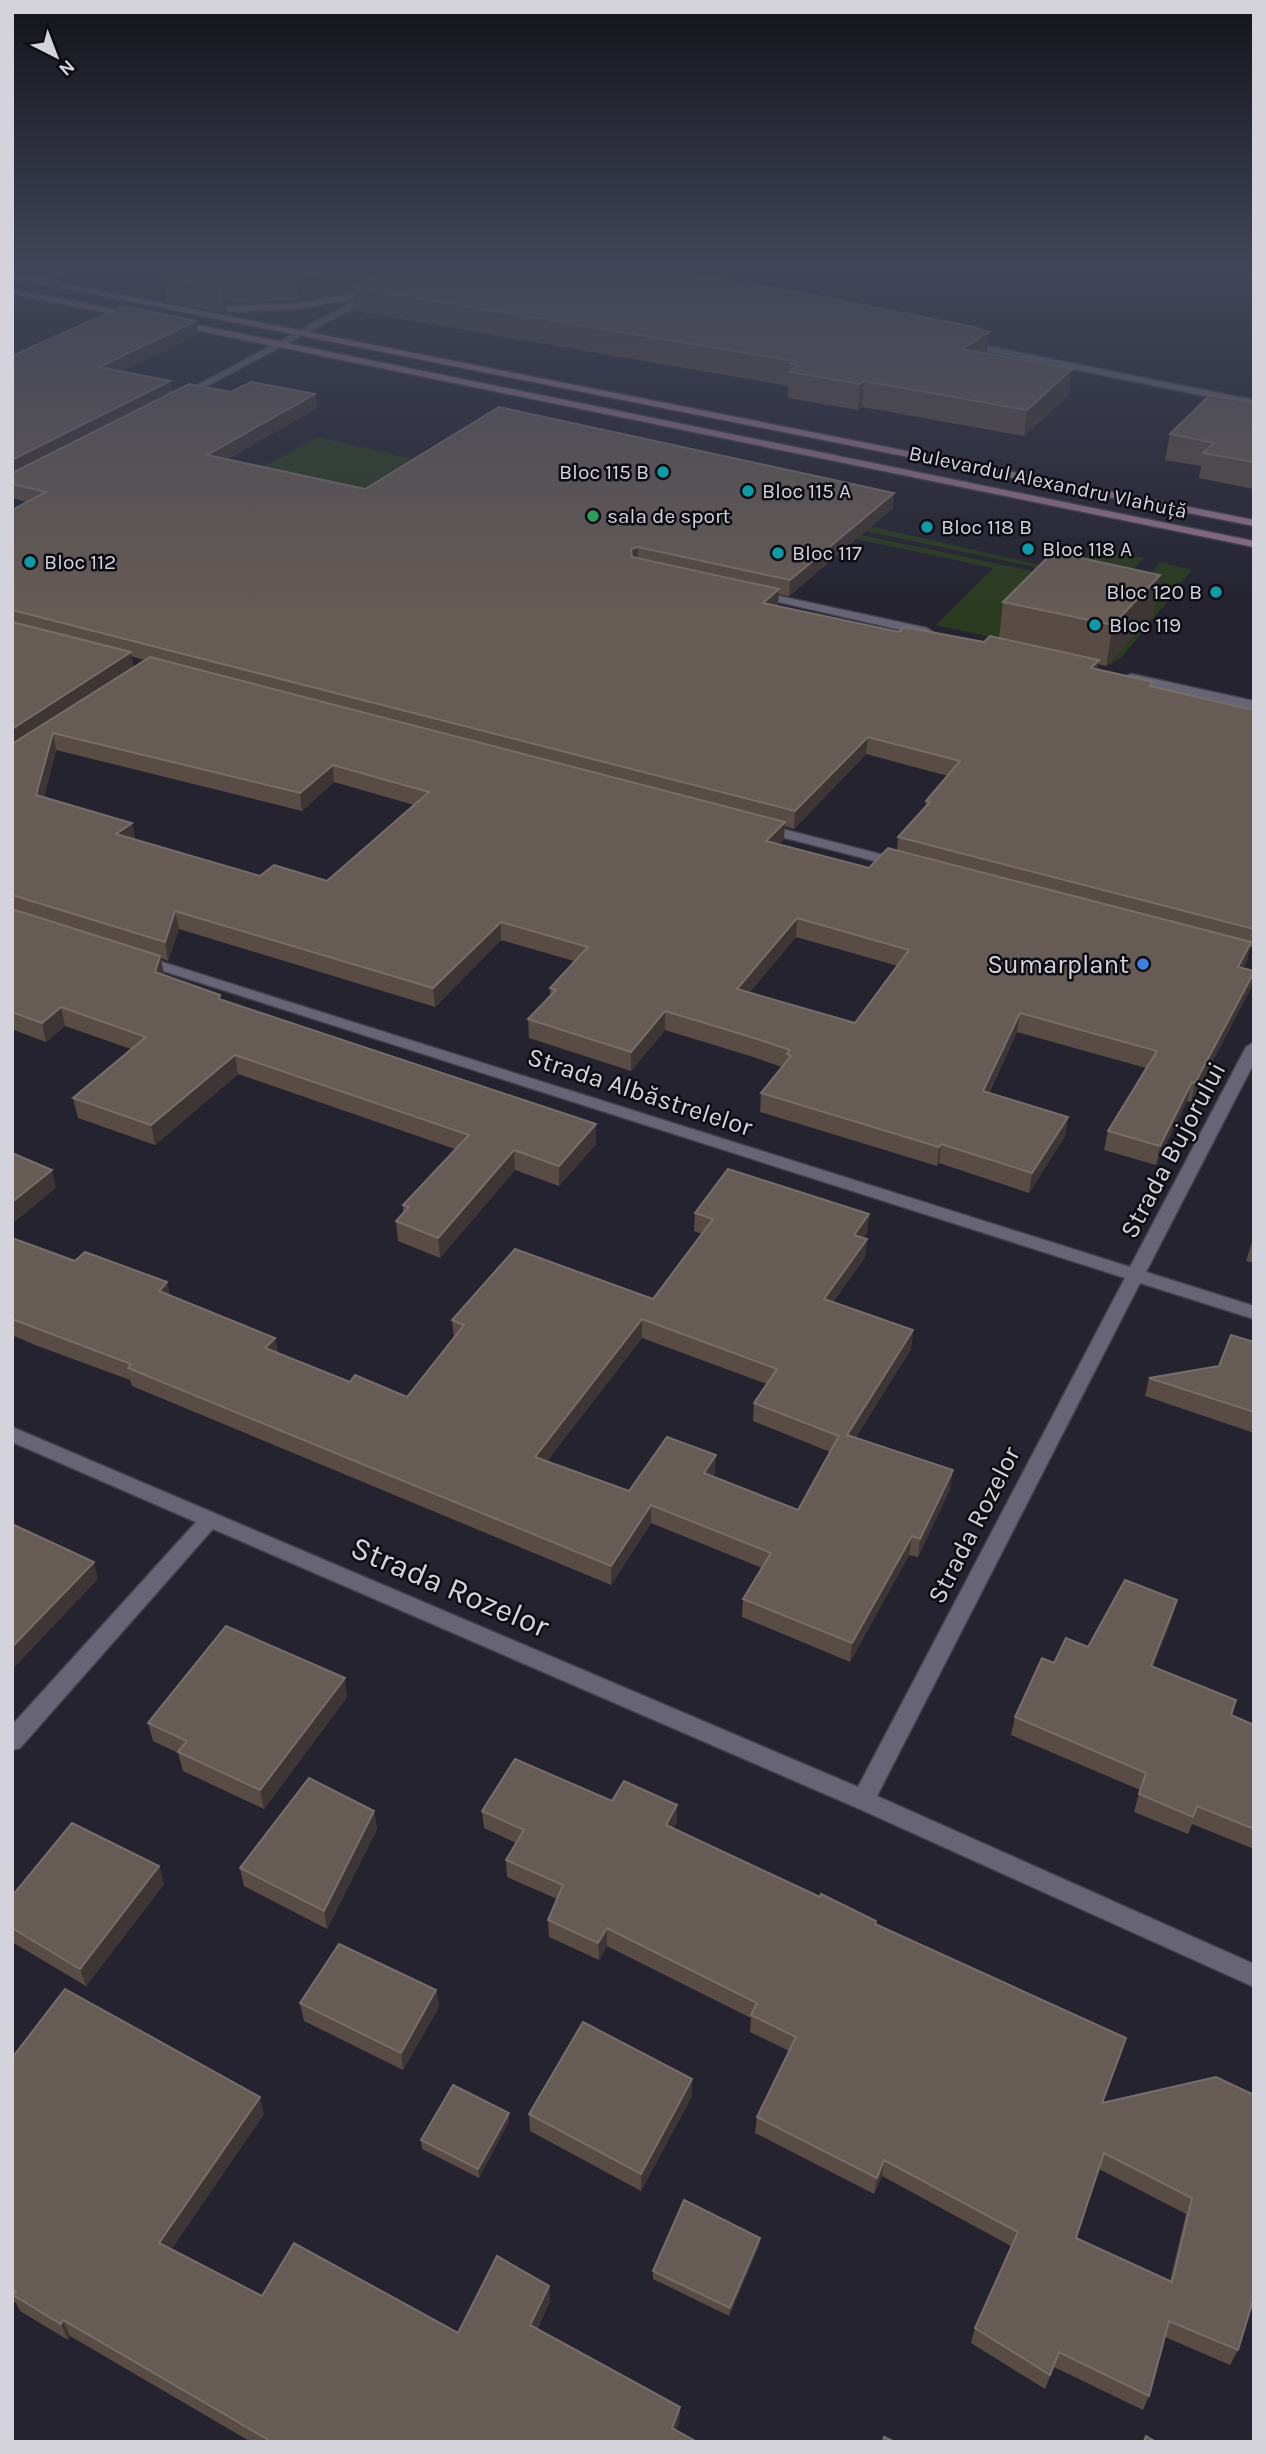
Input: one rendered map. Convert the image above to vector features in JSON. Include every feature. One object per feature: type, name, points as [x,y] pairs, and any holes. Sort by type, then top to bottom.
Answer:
[{"type":"main road","name":"Bulevardul Alexandru Vlahuță","points":[[451,380],[1254,544]]},
{"type":"main road","name":"Bulevardul Alexandru Vlahuță","points":[[540,380],[1254,523]]},
{"type":"street","points":[[165,405],[215,380]]},
{"type":"street","points":[[1135,380],[1254,404]]},
{"type":"street","points":[[738,590],[944,636]]},
{"type":"street","points":[[1125,677],[1254,705]]},
{"type":"street","points":[[745,823],[920,869]]},
{"type":"street","name":"Strada Albăstrelelor","points":[[118,952],[1254,1313]]},
{"type":"street","name":"Strada Bujorului","points":[[1135,1275],[1254,1047]]},
{"type":"street","name":"Strada Rozelor","points":[[863,1800],[1135,1275]]},
{"type":"street","name":"Strada Rozelor","points":[[12,1434],[863,1800],[1254,1976]]},
{"type":"street","points":[[12,1741],[211,1518]]},
{"type":"green space","points":[[318,437],[414,459],[347,498],[219,490]]},
{"type":"green space","points":[[719,505],[1168,601],[1121,658],[1111,664],[936,625],[993,568],[753,517],[800,586],[788,597],[650,567]]},
{"type":"green space","points":[[828,523],[865,525],[1071,572],[1095,548],[1144,558],[1119,585]]},
{"type":"green space","points":[[1161,562],[1192,570],[1170,595],[1137,588]]},
{"type":"building","points":[[12,380],[170,381],[12,460]]},
{"type":"building","points":[[833,380],[1060,380],[1027,410],[864,381],[860,384]]},
{"type":"building","points":[[251,382],[315,394],[207,455],[365,489],[499,407],[894,493],[790,580],[638,547],[631,549],[632,557],[779,589],[763,603],[899,632],[904,627],[984,642],[990,636],[1099,660],[1091,668],[1153,682],[1150,686],[1254,710],[1254,929],[898,837],[930,802],[926,801],[960,761],[868,737],[795,811],[12,610],[12,510],[46,492],[12,484],[12,473],[189,384],[231,392]]},
{"type":"building","points":[[1210,395],[1254,403],[1254,462],[1203,453],[1214,443],[1170,434]]},
{"type":"building","points":[[1053,552],[1160,575],[1113,625],[1003,602]]},
{"type":"building","points":[[12,622],[131,652],[12,729]]},
{"type":"building","points":[[150,657],[785,822],[766,841],[869,868],[888,848],[1251,942],[1238,967],[1254,972],[1195,1083],[1192,1082],[1160,1146],[1108,1131],[1157,1051],[1020,1013],[983,1091],[1068,1117],[1032,1173],[761,1093],[791,1056],[787,1054],[790,1050],[751,1037],[665,1011],[631,1052],[528,1019],[556,990],[550,988],[588,947],[501,922],[433,988],[175,911],[165,942],[12,895],[12,744]],"holes":[[[53,733],[300,793],[333,765],[429,792],[327,881],[274,865],[260,876],[116,834],[132,823],[36,795]],[[797,918],[909,950],[855,1023],[737,989]]]},
{"type":"building","points":[[12,909],[160,956],[155,972],[220,995],[219,999],[596,1124],[559,1166],[514,1150],[438,1238],[396,1221],[409,1207],[403,1205],[469,1135],[235,1055],[151,1125],[73,1098],[146,1037],[61,1007],[42,1023],[12,1012]]},
{"type":"building","points":[[12,1153],[52,1170],[12,1202]]},
{"type":"building","points":[[728,1169],[869,1214],[854,1235],[867,1239],[824,1299],[913,1330],[847,1435],[953,1470],[920,1539],[912,1536],[852,1643],[743,1599],[771,1553],[651,1505],[611,1566],[128,1368],[131,1364],[12,1319],[12,1238],[75,1261],[85,1252],[167,1282],[159,1291],[275,1338],[265,1348],[350,1382],[355,1375],[407,1397],[464,1325],[452,1320],[515,1249],[653,1299],[713,1219],[695,1213]],"holes":[[[642,1319],[777,1369],[754,1403],[839,1436],[798,1510],[704,1473],[716,1455],[667,1437],[629,1491],[535,1457]]]},
{"type":"building","points":[[1231,1335],[1254,1342],[1254,1412],[1149,1378],[1219,1366]]},
{"type":"building","points":[[12,1524],[94,1562],[12,1647]]},
{"type":"building","points":[[1125,1580],[1177,1600],[1151,1666],[1236,1700],[1231,1715],[1254,1725],[1254,1829],[1197,1806],[1193,1817],[1139,1794],[1146,1773],[1015,1717],[1042,1658],[1054,1663],[1066,1638],[1088,1647]]},
{"type":"building","points":[[226,1626],[345,1678],[260,1790],[178,1752],[187,1741],[148,1723]]},
{"type":"building","points":[[515,1759],[612,1801],[624,1781],[677,1805],[666,1825],[820,1897],[821,1894],[876,1921],[875,1924],[1126,2038],[1102,2103],[1216,2077],[1254,2095],[1254,2297],[1238,2350],[1169,2321],[1149,2396],[1059,2352],[1050,2375],[975,2328],[1018,2232],[884,2160],[877,2178],[757,2117],[796,2037],[751,2015],[757,2003],[607,1928],[598,1943],[548,1920],[563,1885],[506,1860],[524,1830],[482,1811]],"holes":[[[1104,2153],[1192,2198],[1172,2282],[1076,2238]]]},
{"type":"building","points":[[309,1778],[374,1811],[324,1911],[240,1868]]},
{"type":"building","points":[[72,1823],[159,1866],[80,1969],[12,1928],[12,1896]]},
{"type":"building","points":[[339,1944],[436,1990],[401,2053],[300,2003]]},
{"type":"building","points":[[65,1989],[260,2097],[159,2243],[262,2296],[294,2243],[458,2333],[497,2256],[549,2286],[530,2325],[680,2407],[672,2428],[697,2442],[272,2442],[63,2320],[61,2324],[13,2295],[16,2291],[12,2289],[12,2058]]},
{"type":"building","points":[[583,2022],[692,2079],[641,2174],[529,2114]]},
{"type":"building","points":[[453,2085],[509,2113],[478,2169],[421,2140]]},
{"type":"building","points":[[684,2200],[760,2238],[730,2308],[653,2271]]},
{"type":"building","points":[[1146,2436],[1156,2442],[1144,2442]]},
{"type":"place","name":"Bloc 115 B","points":[[663,472]]},
{"type":"place","name":"Bloc 115 A","points":[[748,491]]},
{"type":"place","name":"sala de sport","points":[[593,516]]},
{"type":"place","name":"Bloc 118 B","points":[[927,527]]},
{"type":"place","name":"Bloc 118 A","points":[[1028,549]]},
{"type":"place","name":"Bloc 117","points":[[778,553]]},
{"type":"place","name":"Bloc 112","points":[[30,562]]},
{"type":"place","name":"Bloc 120 B","points":[[1216,592]]},
{"type":"place","name":"Bloc 119","points":[[1095,625]]},
{"type":"place","name":"Sumarplant","points":[[1143,964]]}]
